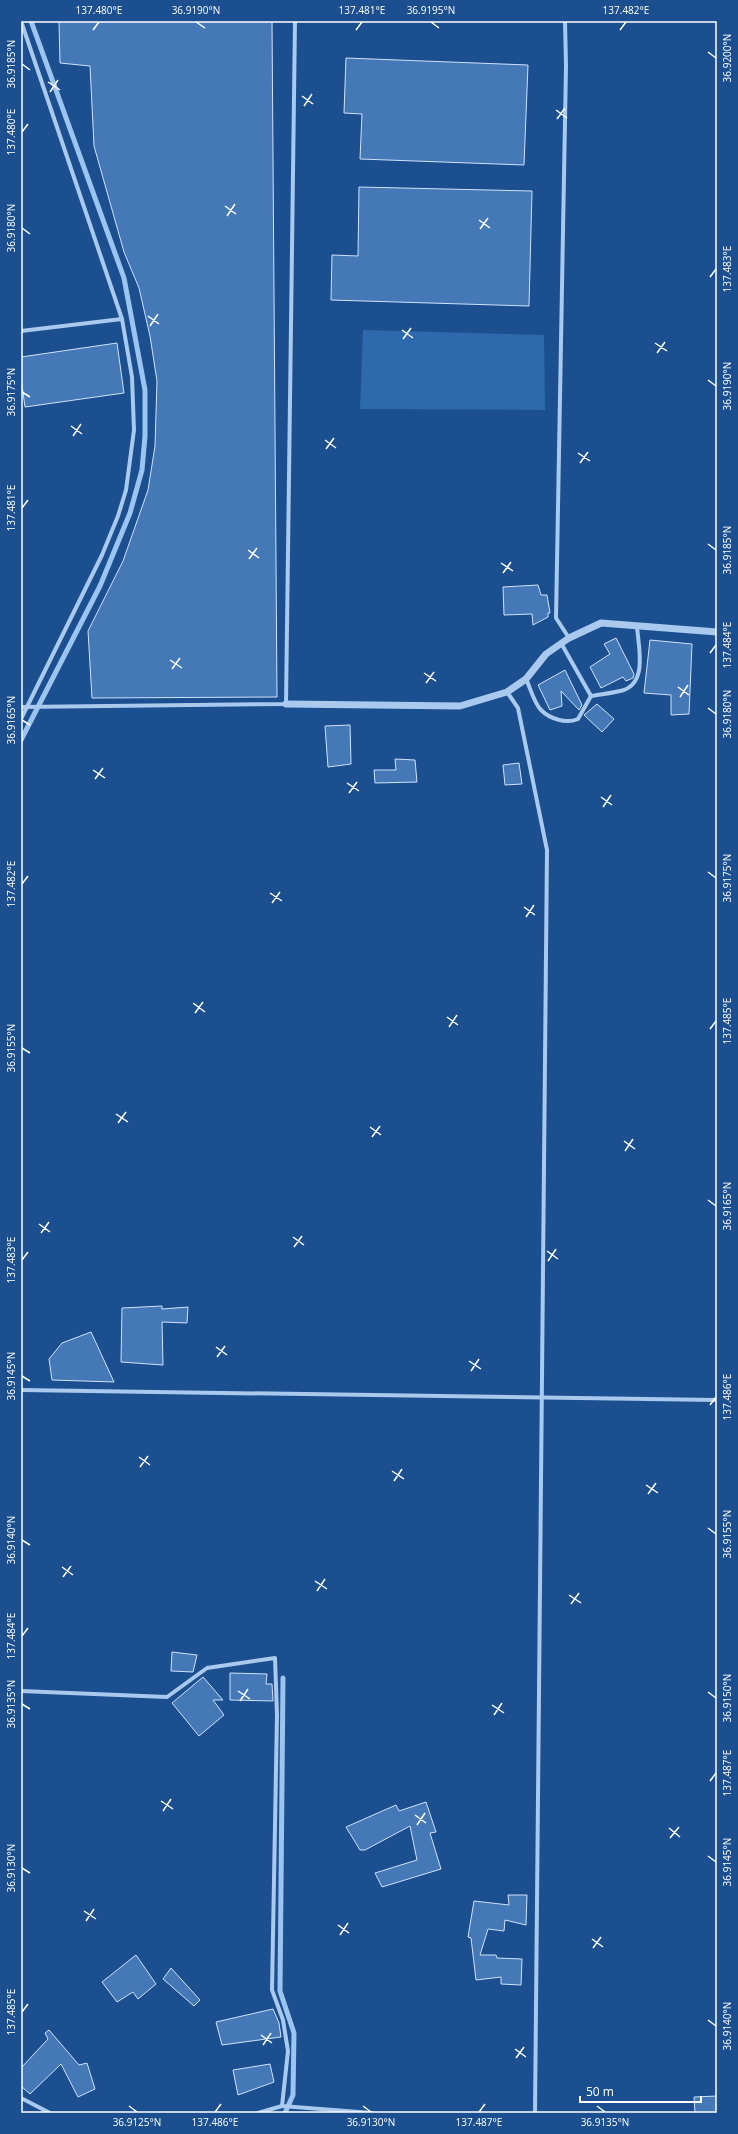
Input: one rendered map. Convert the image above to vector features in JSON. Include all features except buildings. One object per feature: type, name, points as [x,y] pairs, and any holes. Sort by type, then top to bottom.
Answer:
[{"type":"street","points":[[21,21],[122,319],[132,377],[134,430],[126,490],[102,555],[21,719]]},
{"type":"street","points":[[286,704],[295,21]]},
{"type":"street","points":[[565,21],[566,66],[556,618],[569,638]]},
{"type":"street","points":[[21,331],[122,319]]},
{"type":"street","points":[[21,707],[286,704],[460,706],[507,692],[526,679],[546,654],[569,638],[601,623],[717,632]]},
{"type":"street","points":[[591,696],[624,690],[634,684],[640,673],[637,626]]},
{"type":"street","points":[[561,643],[591,696]]},
{"type":"street","points":[[526,679],[540,709],[556,719],[571,722],[578,719],[591,696]]},
{"type":"street","points":[[507,692],[518,708],[548,850],[534,2113]]},
{"type":"street","points":[[21,1390],[717,1400]]},
{"type":"street","points":[[21,1690],[168,1697],[207,1668],[275,1658],[277,1715],[272,1990],[284,2020],[288,2051],[282,2106]]},
{"type":"street","points":[[21,2098],[50,2113]]},
{"type":"street","points":[[258,2113],[282,2106],[372,2113]]},
{"type":"shaded area","points":[[363,330],[544,335],[545,410],[360,409]]},
{"type":"waterway","points":[[21,740],[100,586],[130,513],[142,470],[145,436],[145,390],[124,278],[31,21]]},
{"type":"waterway","points":[[283,1678],[280,1991],[294,2033],[293,2095],[285,2113]]}]
